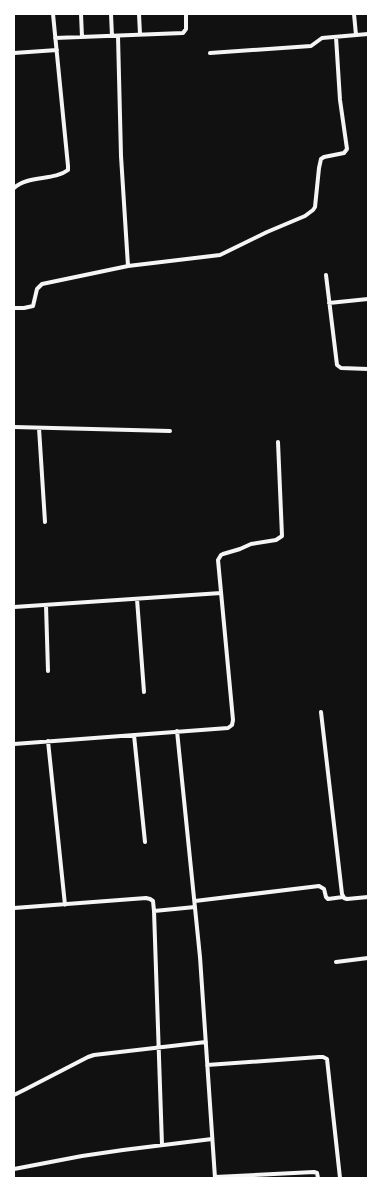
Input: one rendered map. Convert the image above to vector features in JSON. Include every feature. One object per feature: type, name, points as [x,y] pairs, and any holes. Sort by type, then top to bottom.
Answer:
[{"type":"street","points":[[14,188],[22,182],[61,174],[68,170],[53,14]]},
{"type":"street","points":[[81,14],[82,37]]},
{"type":"street","points":[[111,14],[112,36]]},
{"type":"street","points":[[139,14],[140,34]]},
{"type":"street","points":[[55,38],[183,33],[186,29],[186,14]]},
{"type":"street","points":[[354,14],[356,35]]},
{"type":"street","points":[[210,53],[311,46],[322,38],[368,34]]},
{"type":"street","points":[[118,36],[121,156],[128,266]]},
{"type":"street","points":[[14,308],[32,306],[37,289],[42,284],[128,266],[220,255],[305,216],[313,210],[316,202],[319,163],[321,159],[344,153],[347,149],[340,100],[336,37]]},
{"type":"street","points":[[14,53],[57,50]]},
{"type":"street","points":[[326,275],[337,366],[341,368],[368,369]]},
{"type":"street","points":[[329,303],[368,300]]},
{"type":"street","points":[[14,428],[170,431]]},
{"type":"street","points":[[38,428],[46,522]]},
{"type":"street","points":[[14,744],[230,727],[233,723],[218,560],[220,555],[251,544],[276,540],[282,536],[278,442]]},
{"type":"street","points":[[14,607],[221,593]]},
{"type":"street","points":[[137,598],[144,692]]},
{"type":"street","points":[[46,605],[48,671]]},
{"type":"street","points":[[320,712],[343,897]]},
{"type":"street","points":[[177,731],[200,957],[215,1178],[314,1172],[318,1178]]},
{"type":"street","points":[[134,735],[145,842]]},
{"type":"street","points":[[48,741],[65,904]]},
{"type":"street","points":[[195,901],[320,886],[323,888],[328,899],[368,897]]},
{"type":"street","points":[[14,908],[146,898],[153,901],[162,1145]]},
{"type":"street","points":[[154,911],[195,907]]},
{"type":"street","points":[[336,962],[368,958]]},
{"type":"street","points":[[14,1094],[94,1055],[206,1042]]},
{"type":"street","points":[[207,1065],[319,1057],[327,1059],[340,1178]]},
{"type":"street","points":[[14,1169],[82,1156],[212,1140]]}]
